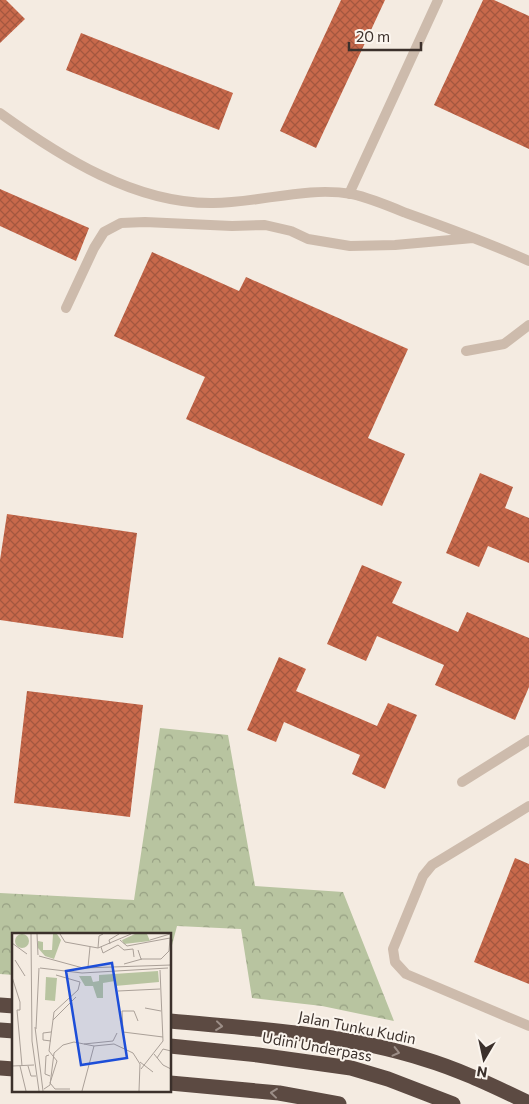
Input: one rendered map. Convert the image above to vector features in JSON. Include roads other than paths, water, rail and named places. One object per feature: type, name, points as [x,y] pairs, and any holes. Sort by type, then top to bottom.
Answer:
[{"type":"highway","name":"Jalan Tunku Kudin","points":[[171,1021],[276,1031],[385,1049],[456,1070],[529,1103]]},
{"type":"highway","name":"Udini Underpass","points":[[171,1046],[258,1055],[351,1068],[388,1078],[453,1104]]},
{"type":"highway","points":[[171,1083],[279,1093],[340,1104]]},
{"type":"lane","points":[[348,194],[438,0]]},
{"type":"lane","points":[[0,113],[27,133],[118,184],[169,199],[212,203],[301,192],[348,194],[476,238],[529,261]]},
{"type":"lane","points":[[66,308],[94,248],[104,232],[121,223],[266,225],[291,230],[308,239],[350,246],[395,245],[476,238]]},
{"type":"lane","points":[[466,351],[504,344],[529,325]]},
{"type":"lane","points":[[462,782],[529,740]]},
{"type":"lane","points":[[529,806],[432,865],[423,876],[393,949],[395,962],[406,974],[529,1026]]}]
